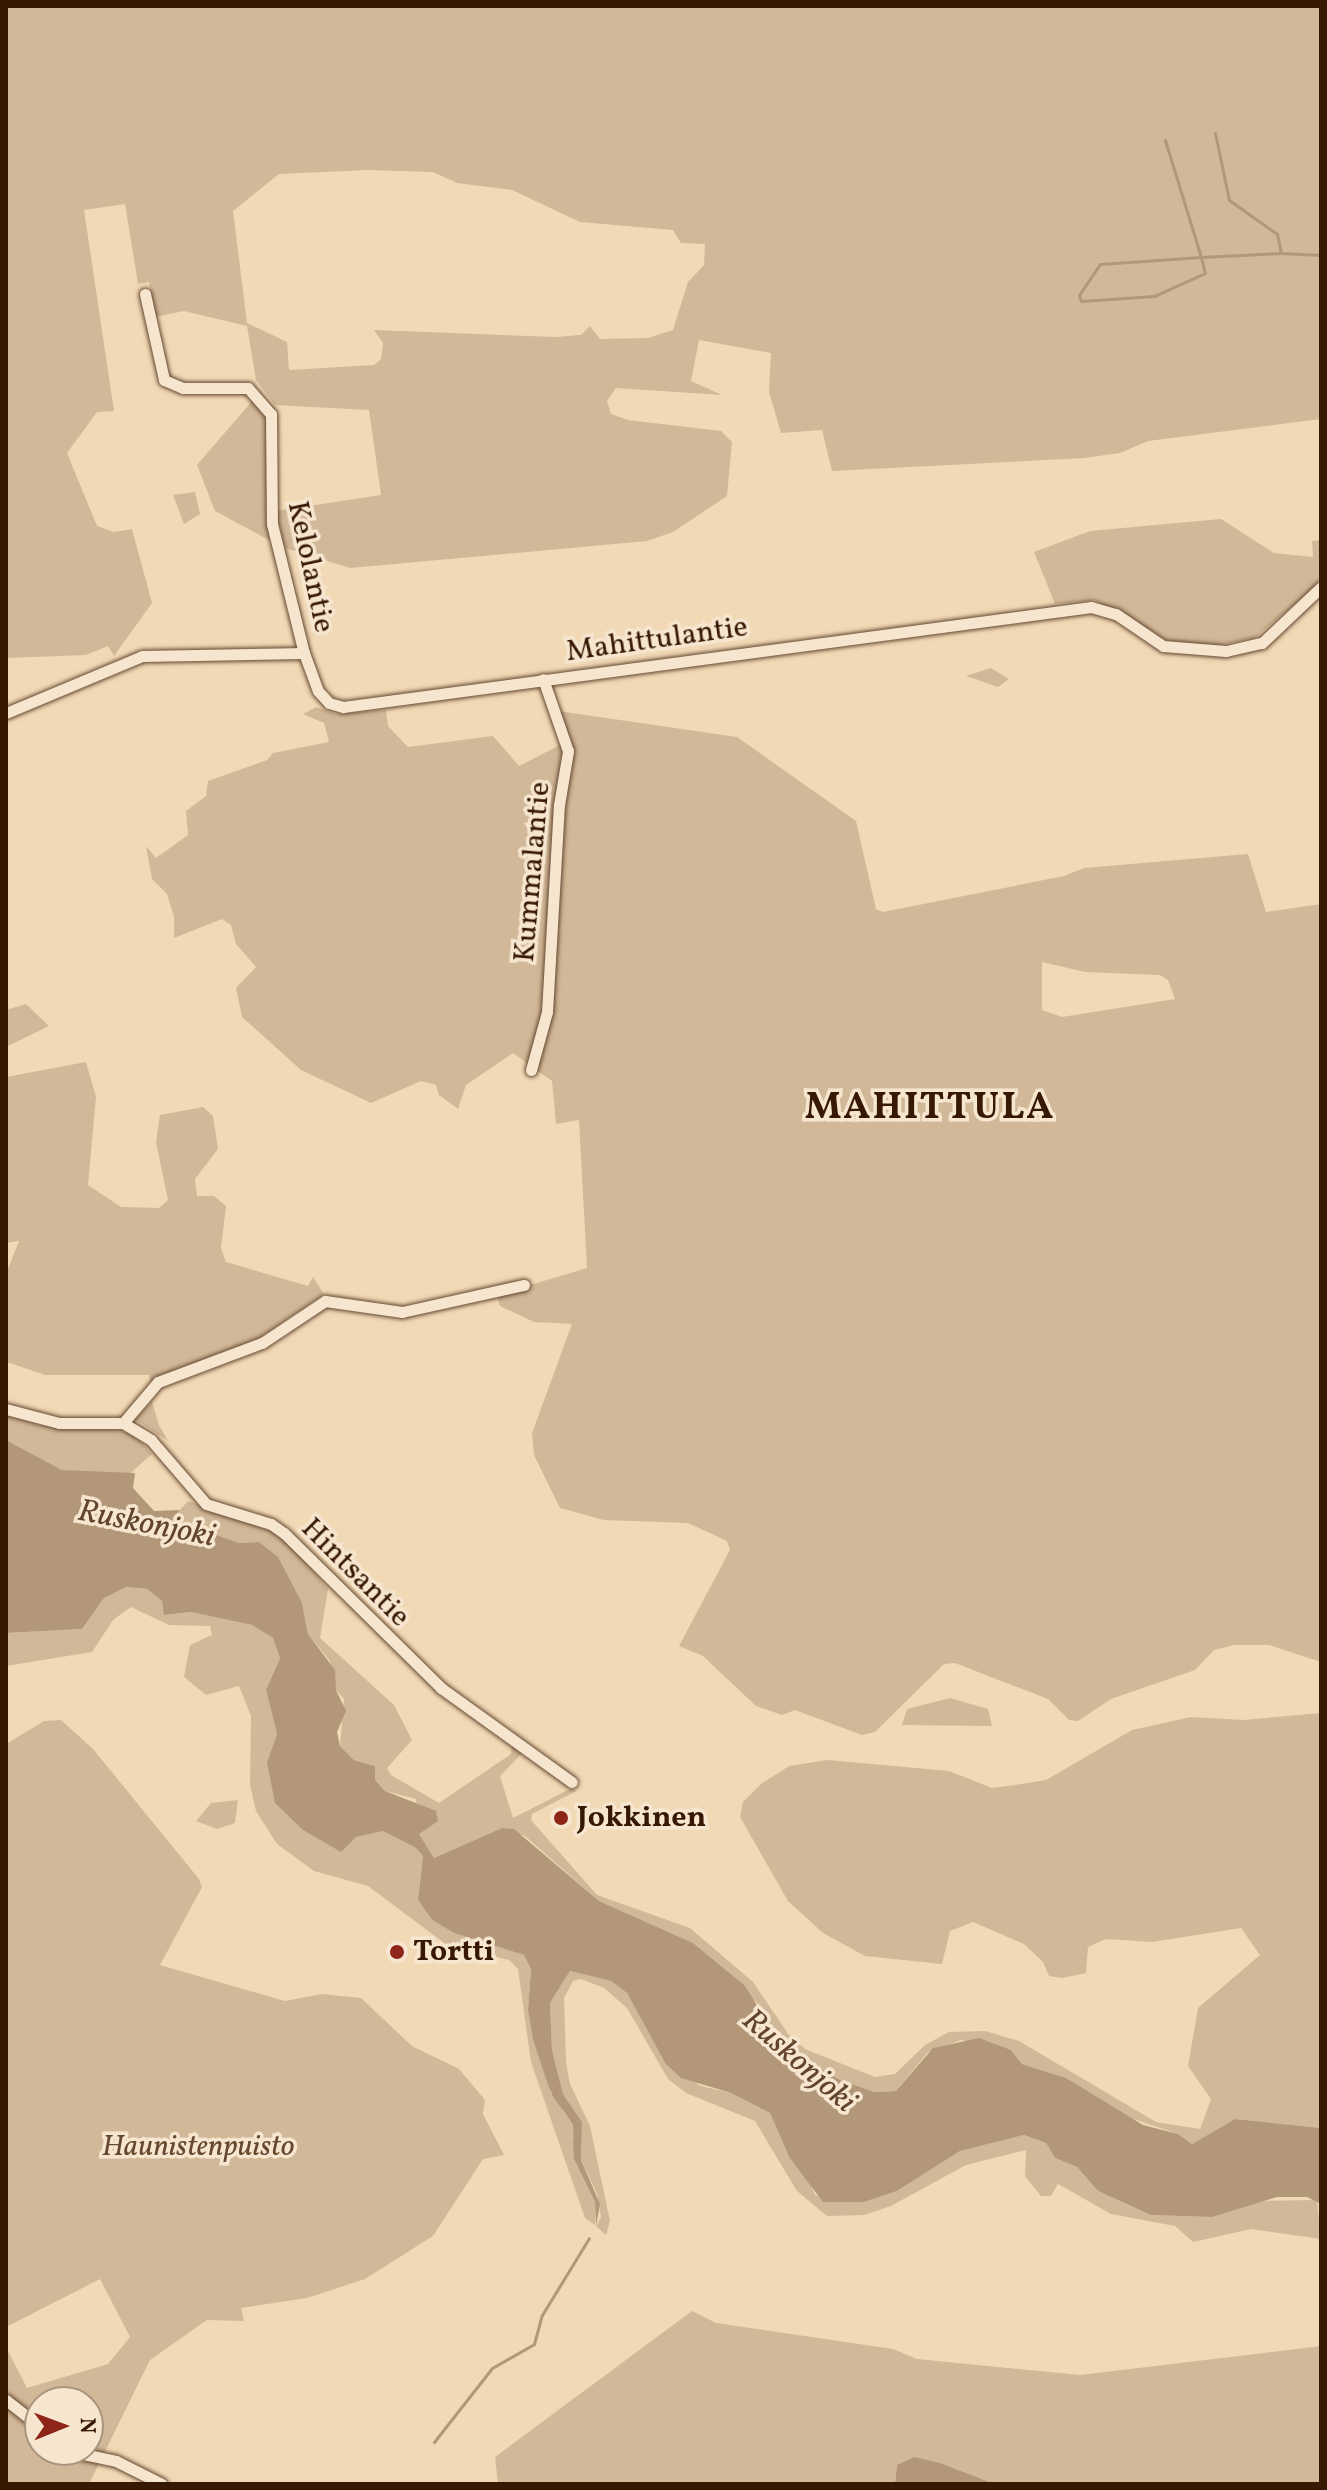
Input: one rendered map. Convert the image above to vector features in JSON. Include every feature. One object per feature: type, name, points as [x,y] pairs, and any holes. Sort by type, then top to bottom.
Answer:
[{"type":"street","name":"Kelolantie","points":[[145,294],[157,370],[164,380],[183,388],[248,388],[271,414],[272,524],[304,653]]},
{"type":"street","name":"Mahittulantie","points":[[304,653],[318,691],[329,703],[343,707],[1091,607],[1116,614],[1134,631],[1163,646],[1207,652],[1241,649],[1262,643],[1321,587]]},
{"type":"street","points":[[6,713],[142,656],[304,653]]},
{"type":"street","name":"Kummalantie","points":[[531,1070],[547,1012],[559,805],[568,751],[543,679]]},
{"type":"street","points":[[6,1409],[59,1423],[123,1423],[158,1382],[262,1343],[325,1301],[402,1312],[524,1285]]},
{"type":"street","name":"Hintsantie","points":[[123,1423],[151,1440],[206,1504],[271,1524],[284,1533],[432,1680],[572,1782]]},
{"type":"street","points":[[6,2400],[24,2414]]},
{"type":"street","points":[[104,2458],[116,2461],[162,2484]]},
{"type":"green space","points":[[6,6],[1321,6],[1321,419],[1148,441],[1120,453],[1084,458],[832,471],[822,430],[781,433],[769,392],[771,353],[699,340],[691,381],[722,395],[616,388],[607,401],[611,414],[628,420],[721,431],[732,442],[727,496],[673,532],[647,541],[350,568],[285,548],[276,511],[381,495],[369,410],[275,405],[256,380],[247,326],[184,311],[155,317],[149,282],[138,284],[125,204],[84,210],[114,411],[97,412],[67,453],[97,526],[114,532],[132,529],[152,603],[114,656],[108,646],[86,655],[6,658]],"holes":[[[367,170],[433,172],[457,183],[512,190],[580,222],[673,230],[681,243],[705,244],[704,265],[688,282],[673,330],[648,338],[600,339],[590,326],[581,335],[555,337],[374,330],[383,343],[381,359],[374,365],[289,370],[287,342],[247,323],[233,211],[279,174]]]},
{"type":"green space","points":[[253,400],[268,421],[269,540],[215,511],[197,465]]},
{"type":"green space","points":[[195,492],[200,514],[184,524],[173,495]]},
{"type":"green space","points":[[1221,519],[1274,553],[1313,557],[1312,541],[1321,540],[1321,582],[1254,638],[1218,645],[1173,642],[1151,635],[1095,600],[1055,604],[1034,552],[1090,531]]},
{"type":"green space","points":[[991,668],[1009,679],[998,687],[966,676]]},
{"type":"green space","points":[[316,707],[336,714],[386,710],[388,726],[408,747],[493,736],[519,766],[560,745],[558,711],[737,737],[856,821],[876,909],[883,912],[1064,876],[1084,868],[1248,854],[1266,912],[1321,904],[1321,1662],[1269,1645],[1234,1645],[1214,1650],[1195,1670],[1111,1699],[1078,1721],[1069,1720],[1048,1699],[955,1663],[944,1664],[875,1732],[862,1735],[795,1710],[782,1715],[756,1706],[703,1656],[679,1646],[730,1550],[727,1541],[688,1523],[604,1520],[560,1508],[534,1455],[532,1433],[572,1324],[534,1322],[500,1306],[497,1295],[587,1268],[579,1120],[556,1124],[552,1081],[513,1053],[466,1085],[458,1109],[439,1095],[436,1085],[421,1081],[371,1103],[301,1070],[242,1017],[236,988],[256,967],[236,944],[231,925],[222,919],[174,938],[174,917],[167,894],[152,879],[146,846],[156,858],[188,835],[186,811],[206,796],[208,781],[267,760],[273,753],[329,742],[324,723],[303,714]],"holes":[[[1042,962],[1085,972],[1160,975],[1168,980],[1175,999],[1062,1017],[1042,1010]]]},
{"type":"green space","points":[[26,1004],[49,1026],[6,1047],[6,1010]]},
{"type":"green space","points":[[86,1062],[96,1097],[88,1185],[121,1207],[159,1208],[168,1200],[156,1142],[160,1115],[203,1107],[213,1116],[218,1149],[195,1179],[197,1196],[214,1196],[226,1206],[221,1248],[226,1262],[308,1286],[313,1277],[324,1294],[256,1340],[150,1381],[149,1375],[45,1375],[7,1362],[6,1274],[19,1241],[6,1243],[6,1077]]},
{"type":"green space","points":[[152,1402],[159,1425],[168,1441],[135,1419]]},
{"type":"green space","points":[[6,1415],[38,1425],[117,1430],[135,1435],[152,1454],[127,1476],[62,1470],[6,1440]]},
{"type":"green space","points":[[188,1501],[271,1531],[291,1545],[328,1589],[320,1638],[394,1705],[412,1740],[387,1768],[391,1775],[439,1803],[511,1754],[512,1744],[524,1751],[500,1776],[513,1818],[572,1788],[576,1791],[532,1814],[531,1820],[597,1895],[690,1928],[753,1982],[789,2035],[805,2049],[875,2077],[895,2074],[925,2045],[949,2032],[985,2031],[1019,2041],[1156,2122],[1200,2129],[1211,2099],[1188,2066],[1198,2008],[1260,1955],[1241,1928],[1152,1942],[1106,1939],[1088,1947],[1086,1973],[1062,1978],[1049,1976],[1043,1962],[1024,1944],[973,1922],[950,1931],[942,1964],[865,1956],[823,1933],[788,1901],[740,1817],[743,1802],[761,1784],[789,1766],[828,1760],[949,1771],[992,1788],[1046,1780],[1132,1730],[1191,1717],[1243,1720],[1321,1713],[1321,2128],[1235,2119],[1192,2144],[1178,2134],[1122,2115],[1066,2078],[1022,2064],[1011,2050],[961,2040],[928,2052],[896,2091],[875,2092],[840,2080],[783,2047],[757,2003],[693,1943],[599,1901],[525,1836],[502,1828],[434,1858],[419,1834],[416,1799],[385,1791],[375,1780],[375,1766],[354,1760],[340,1746],[344,1699],[336,1690],[330,1661],[308,1634],[302,1603],[259,1542],[239,1543],[172,1519]]},
{"type":"green space","points":[[125,1587],[147,1589],[162,1601],[165,1615],[191,1612],[252,1625],[273,1638],[280,1658],[266,1690],[277,1734],[267,1762],[356,1837],[383,1831],[416,1848],[423,1856],[418,1900],[432,1920],[454,1933],[524,1955],[531,1969],[528,2010],[533,2040],[549,2088],[573,2125],[574,2159],[595,2202],[595,2225],[585,2218],[531,2062],[518,1969],[509,1960],[447,1945],[368,1886],[314,1871],[277,1844],[256,1811],[250,1785],[251,1716],[239,1686],[206,1695],[184,1677],[190,1645],[212,1635],[210,1626],[169,1625],[131,1607],[113,1620],[92,1652],[6,1666],[6,1633],[82,1629],[104,1598]]},
{"type":"green space","points":[[950,1698],[988,1709],[992,1726],[902,1725],[907,1709]]},
{"type":"green space","name":"Haunistenpuisto","points":[[61,1720],[93,1749],[199,1879],[202,1887],[160,1965],[285,2001],[322,1994],[361,1998],[412,2046],[459,2069],[485,2100],[483,2114],[504,2155],[483,2159],[433,2236],[365,2279],[307,2298],[241,2308],[244,2321],[207,2320],[150,2360],[104,2454],[104,2386],[34,2386],[108,2364],[130,2337],[100,2279],[6,2327],[6,1744],[44,1721]]},
{"type":"green space","points":[[238,1800],[235,1823],[217,1829],[196,1821],[211,1803]]},
{"type":"green space","points":[[570,1971],[611,1981],[627,1993],[665,2063],[701,2086],[731,2093],[770,2113],[789,2157],[806,2173],[815,2195],[864,2202],[897,2191],[960,2151],[1024,2135],[1046,2143],[1055,2158],[1077,2167],[1098,2191],[1151,2215],[1212,2217],[1254,2201],[1317,2200],[1321,2239],[1251,2229],[1193,2242],[1175,2226],[1111,2214],[1058,2184],[1051,2196],[1041,2196],[1025,2176],[1026,2150],[966,2165],[891,2206],[864,2215],[827,2216],[797,2191],[755,2121],[686,2093],[668,2079],[627,2008],[604,1988],[581,1979],[573,1981],[564,1998],[566,2062],[570,2084],[590,2126],[610,2221],[606,2235],[596,2226],[601,2217],[597,2194],[581,2160],[582,2122],[563,2094],[552,2050],[550,2003]]},
{"type":"green space","points":[[692,2311],[716,2323],[893,2349],[917,2359],[1080,2375],[1321,2346],[1321,2484],[995,2484],[940,2463],[897,2465],[895,2484],[498,2484],[495,2457]]},
{"type":"green space","name":"Haunistenpuisto","points":[[6,2347],[26,2386],[24,2466],[98,2466],[89,2484],[6,2484]]},
{"type":"water","name":"Ruskonjoki","points":[[6,1440],[62,1470],[135,1473],[133,1488],[154,1511],[180,1510],[172,1519],[239,1543],[259,1542],[278,1557],[302,1603],[308,1634],[335,1670],[336,1690],[346,1711],[337,1732],[340,1746],[354,1760],[375,1766],[375,1780],[385,1791],[436,1811],[438,1821],[419,1834],[434,1858],[502,1828],[514,1829],[599,1901],[693,1943],[745,1986],[783,2047],[840,2080],[875,2092],[896,2091],[933,2048],[979,2038],[1011,2050],[1022,2064],[1066,2078],[1143,2125],[1178,2134],[1192,2144],[1235,2119],[1321,2128],[1321,2204],[1307,2197],[1277,2197],[1212,2217],[1151,2215],[1098,2191],[1077,2167],[1055,2158],[1046,2143],[1024,2135],[960,2151],[897,2191],[864,2202],[823,2202],[789,2157],[770,2113],[731,2093],[681,2078],[665,2063],[627,1993],[611,1981],[570,1971],[550,2003],[552,2050],[563,2094],[582,2122],[581,2160],[600,2204],[596,2226],[595,2202],[574,2159],[573,2125],[549,2088],[533,2040],[528,2010],[531,1969],[524,1955],[454,1933],[432,1920],[418,1900],[423,1856],[416,1848],[383,1831],[356,1837],[341,1852],[303,1830],[275,1803],[267,1762],[277,1734],[266,1690],[280,1658],[273,1638],[252,1625],[191,1612],[164,1615],[162,1601],[147,1589],[126,1587],[104,1598],[82,1629],[6,1633]]},
{"type":"water","points":[[914,2457],[940,2463],[995,2484],[895,2484],[897,2465]]},
{"type":"waterway","points":[[1215,133],[1229,200],[1277,234],[1281,253]]},
{"type":"waterway","points":[[1165,140],[1201,257],[1205,273],[1154,296],[1081,301],[1079,295],[1100,264],[1201,257],[1281,253],[1321,255]]},
{"type":"waterway","points":[[553,2094],[562,2107]]},
{"type":"waterway","points":[[574,2142],[575,2158]]},
{"type":"waterway","points":[[434,2442],[492,2368],[534,2344],[542,2315],[589,2238]]},
{"type":"place","name":"Jokkinen","points":[[561,1818]]},
{"type":"place","name":"Tortti","points":[[397,1952]]},
{"type":"district","name":"MAHITTULA","points":[[930,1109]]}]
